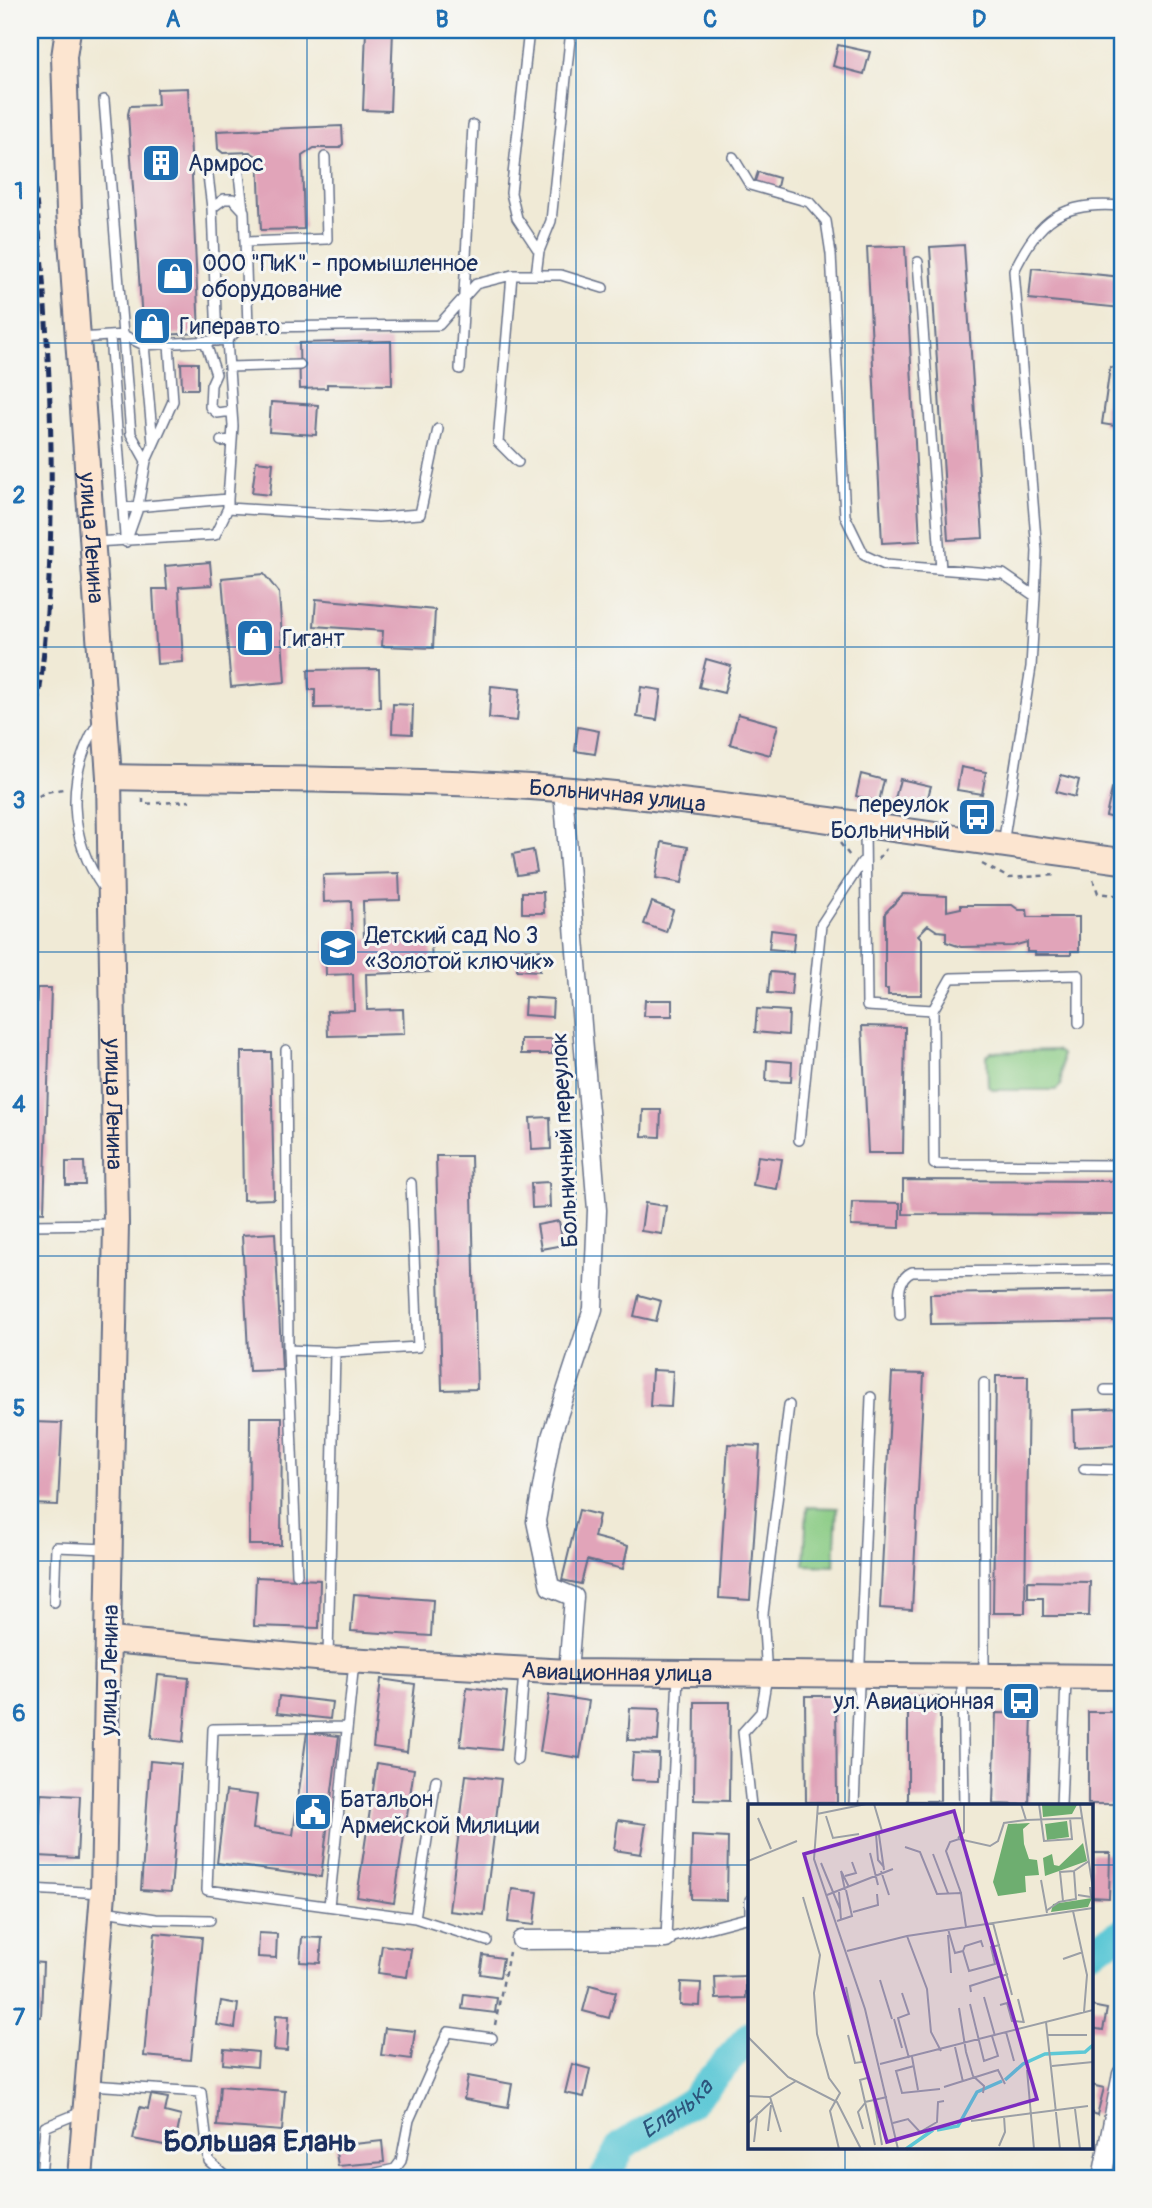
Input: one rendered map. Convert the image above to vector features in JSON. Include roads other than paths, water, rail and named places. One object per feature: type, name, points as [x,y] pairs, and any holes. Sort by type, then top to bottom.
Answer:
[{"type":"main road","name":"улица Ленина","points":[[68,30],[64,57],[78,338],[109,777],[116,1224],[112,1550],[103,1902],[80,2178]]},
{"type":"main road","name":"Больничная улица","points":[[109,777],[464,784],[563,790],[865,825],[1122,861]]},
{"type":"main road","name":"Авиационная улица","points":[[110,1640],[328,1659],[568,1672],[767,1676],[1122,1677]]},
{"type":"street","name":"Больничный переулок","points":[[563,790],[597,1210],[593,1310],[551,1437],[536,1521],[550,1587],[574,1597],[568,1672]]},
{"type":"street","points":[[521,1940],[666,1939]]},
{"type":"street","points":[[1102,2178],[1122,2074]]},
{"type":"lane","points":[[529,30],[511,193],[517,218],[539,251]]},
{"type":"lane","points":[[536,275],[539,251],[551,221],[571,30]]},
{"type":"lane","points":[[104,100],[131,434],[146,461]]},
{"type":"lane","points":[[460,369],[473,125]]},
{"type":"lane","points":[[246,242],[327,239],[325,157]]},
{"type":"lane","points":[[733,157],[750,185],[808,202],[826,221],[831,254],[845,516],[864,555],[885,565],[1003,574],[1035,596]]},
{"type":"lane","points":[[94,542],[215,535],[228,504],[232,411],[229,367],[222,340],[207,167],[238,166],[246,242],[248,326]]},
{"type":"lane","points":[[1002,845],[1031,667],[1038,551],[1014,271],[1030,238],[1055,214],[1090,203],[1122,198]]},
{"type":"lane","points":[[212,208],[224,199],[233,199],[244,211]]},
{"type":"lane","points":[[1090,203],[1122,206]]},
{"type":"lane","points":[[918,262],[941,569]]},
{"type":"lane","points":[[78,338],[123,335],[145,345],[222,340],[241,327],[248,326],[439,326],[476,284],[513,275],[561,275],[603,288]]},
{"type":"lane","points":[[513,275],[498,442],[517,462]]},
{"type":"lane","points":[[110,336],[126,542]]},
{"type":"lane","points":[[205,341],[216,374],[211,384],[210,407],[217,412],[232,411]]},
{"type":"lane","points":[[126,542],[138,506],[146,461],[173,401],[169,344]]},
{"type":"lane","points":[[145,345],[153,445]]},
{"type":"lane","points":[[229,367],[300,365]]},
{"type":"lane","points":[[123,508],[228,504],[378,517],[420,514],[438,429]]},
{"type":"lane","points":[[221,441],[232,440]]},
{"type":"lane","points":[[104,712],[83,747],[76,786],[75,824],[87,866],[111,898]]},
{"type":"lane","points":[[865,825],[863,859],[867,1006],[933,1010]]},
{"type":"lane","points":[[799,1140],[821,925],[863,859]]},
{"type":"lane","points":[[1079,1023],[1079,975],[951,978],[933,1010],[933,1164],[1122,1164]]},
{"type":"lane","points":[[286,1050],[288,1350],[297,1574]]},
{"type":"lane","points":[[288,1350],[335,1352],[418,1347],[411,1184]]},
{"type":"lane","points":[[30,1224],[116,1224]]},
{"type":"lane","points":[[900,1315],[900,1285],[903,1278],[912,1272],[1122,1270]]},
{"type":"lane","points":[[328,1659],[335,1352]]},
{"type":"lane","points":[[964,1804],[973,1675],[984,1383]]},
{"type":"lane","points":[[1105,1390],[1122,1390]]},
{"type":"lane","points":[[854,1804],[857,1675],[871,1397]]},
{"type":"lane","points":[[751,1804],[743,1732],[761,1712],[767,1676],[763,1614],[789,1405]]},
{"type":"lane","points":[[1084,1469],[1122,1470]]},
{"type":"lane","points":[[54,1602],[56,1548],[112,1550]]},
{"type":"lane","points":[[328,1906],[354,1660]]},
{"type":"lane","points":[[517,1760],[525,1670]]},
{"type":"lane","points":[[678,1674],[666,1939],[748,1917]]},
{"type":"lane","points":[[1061,1804],[1066,1675]]},
{"type":"lane","points":[[347,1727],[213,1729],[207,1890],[415,1918],[487,1941]]},
{"type":"lane","points":[[415,1918],[436,1780]]},
{"type":"lane","points":[[30,1889],[103,1902],[156,1919],[210,1920]]},
{"type":"lane","points":[[354,2178],[395,2169],[401,2161],[409,2120],[448,2032],[492,2039]]},
{"type":"lane","points":[[88,2085],[201,2092],[209,2161],[228,2178]]},
{"type":"lane","points":[[41,2178],[46,2127],[86,2111]]},
{"type":"waterway","name":"Еланька","points":[[1092,1949],[1122,1933]]},
{"type":"waterway","name":"Еланька","points":[[604,2178],[622,2146],[692,2101],[748,2038]]},
{"type":"railway","points":[[30,142],[44,294],[51,450],[47,606],[41,682],[30,757]]},
{"type":"place","name":"Армрос","points":[[161,163]]},
{"type":"place","name":"ООО \"ПиК\" - промышленное оборудование","points":[[175,276]]},
{"type":"place","name":"Гиперавто","points":[[152,326]]},
{"type":"place","name":"Гигант","points":[[255,638]]},
{"type":"place","name":"переулок Больничный","points":[[977,817]]},
{"type":"place","name":"Детский сад № 3 «Золотой ключик»","points":[[338,948]]},
{"type":"place","name":"ул. Авиационная","points":[[1021,1701]]},
{"type":"place","name":"Батальон Армейской Милиции","points":[[313,1812]]},
{"type":"district","name":"Большая Елань","points":[[260,2141]]}]
